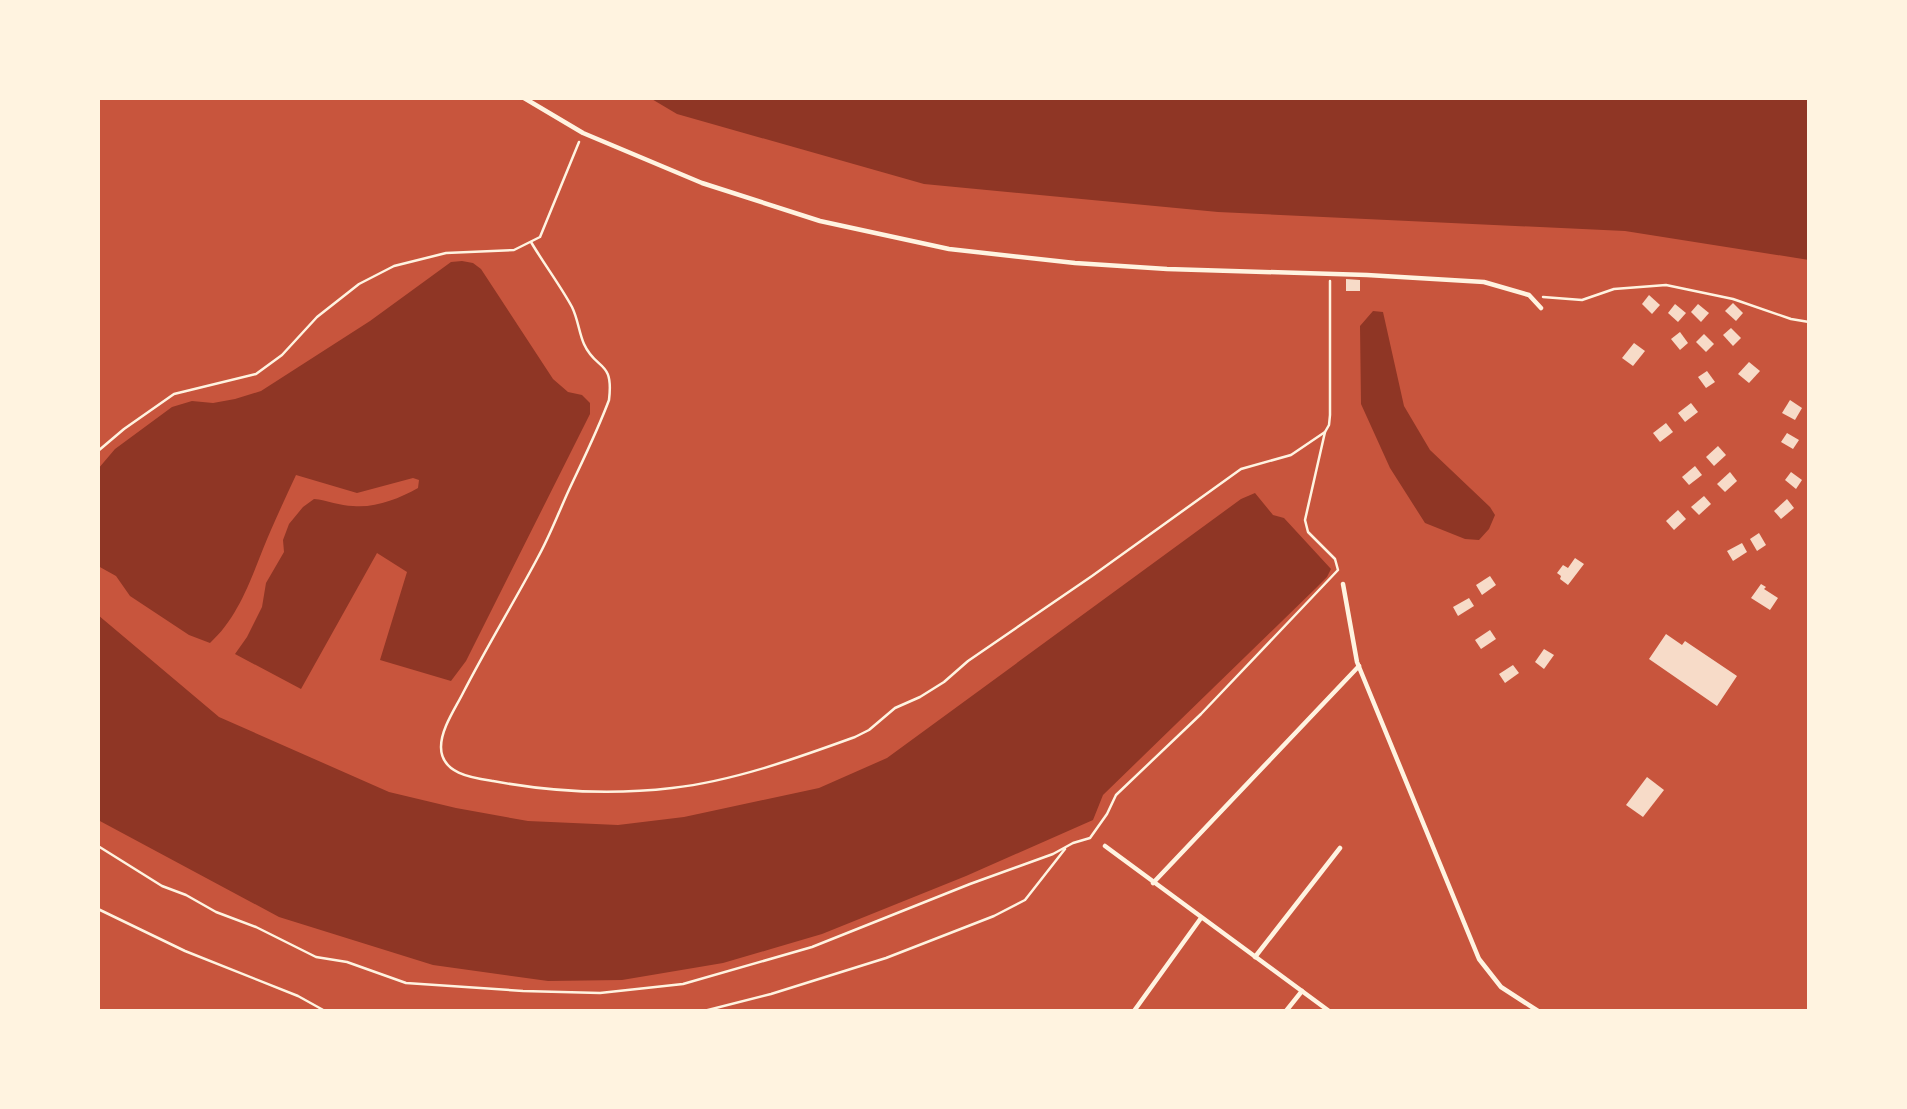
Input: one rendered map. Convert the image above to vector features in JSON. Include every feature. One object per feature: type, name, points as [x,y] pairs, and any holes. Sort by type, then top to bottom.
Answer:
[{"type":"lane","points":[[524,98],[583,133],[702,183],[820,221],[949,249],[1075,263],[1167,269],[1484,282],[1529,295],[1541,308]]},
{"type":"lane","points":[[1343,584],[1359,666],[1479,959],[1501,987],[1538,1011]]},
{"type":"lane","points":[[1153,883],[1359,666]]},
{"type":"lane","points":[[1105,846],[1329,1011]]},
{"type":"lane","points":[[1255,957],[1340,848]]},
{"type":"lane","points":[[1135,1011],[1201,918]]},
{"type":"lane","points":[[1286,1011],[1301,991]]},
{"type":"path","points":[[98,451],[174,394],[256,373],[282,355],[317,317],[359,284],[394,266],[446,253],[514,250],[540,237],[583,133]]},
{"type":"path","points":[[531,242],[572,307],[581,328],[583,343],[606,369],[610,378],[609,400],[538,557],[485,650],[442,737],[441,750],[446,760],[453,769],[465,776],[506,784],[578,791],[622,792],[674,788],[758,769],[855,737],[869,730],[895,708],[944,682],[988,647],[1241,469],[1290,455],[1325,432]]},
{"type":"path","points":[[98,846],[162,886],[187,895],[216,912],[256,927],[316,957],[347,962],[406,983],[568,993],[639,990],[683,984],[726,973],[823,943],[1090,838],[1116,795],[1200,714],[1338,570],[1335,559],[1308,532],[1305,520],[1325,432],[1329,425],[1330,275]]},
{"type":"path","points":[[1529,295],[1582,300],[1614,289],[1666,285],[1722,296],[1791,319],[1809,322]]},
{"type":"path","points":[[704,1011],[771,994],[886,958],[994,916],[1025,900],[1067,846]]},
{"type":"path","points":[[98,909],[185,951],[286,991],[325,1011]]},
{"type":"shaded area","points":[[650,98],[1809,98],[1809,260],[1625,231],[1218,212],[924,184],[677,114]]},
{"type":"shaded area","points":[[451,262],[473,263],[481,269],[553,379],[568,392],[582,395],[590,403],[590,414],[466,661],[451,681],[380,660],[407,572],[377,553],[301,689],[235,654],[262,607],[266,583],[284,552],[283,540],[289,524],[303,507],[314,499],[348,506],[378,504],[418,488],[419,480],[413,478],[357,493],[296,475],[242,599],[228,623],[210,643],[189,635],[130,596],[116,576],[98,566],[98,469],[115,449],[172,407],[192,401],[213,403],[261,391],[370,321]]},
{"type":"shaded area","points":[[1373,311],[1383,312],[1404,406],[1430,450],[1490,507],[1495,515],[1489,529],[1479,540],[1465,539],[1425,523],[1390,468],[1361,404],[1360,326]]},
{"type":"shaded area","points":[[1255,493],[1273,515],[1284,518],[1331,569],[1315,589],[1103,795],[1093,820],[966,876],[822,934],[723,963],[622,980],[548,981],[433,965],[279,917],[98,820],[98,615],[219,717],[389,792],[528,821],[618,825],[684,817],[819,788],[887,758],[1241,499]]},
{"type":"building","points":[[1346,279],[1360,280],[1360,291],[1346,291]]},
{"type":"building","points":[[1649,295],[1660,305],[1652,314],[1642,304]]},
{"type":"building","points":[[1733,303],[1743,313],[1736,321],[1725,311]]},
{"type":"building","points":[[1675,304],[1686,313],[1678,322],[1668,313]]},
{"type":"building","points":[[1698,304],[1709,313],[1701,322],[1691,312]]},
{"type":"building","points":[[1731,328],[1741,338],[1733,346],[1723,335]]},
{"type":"building","points":[[1680,332],[1688,343],[1680,350],[1671,339]]},
{"type":"building","points":[[1704,334],[1714,344],[1706,352],[1696,342]]},
{"type":"building","points":[[1634,343],[1645,351],[1633,366],[1622,358]]},
{"type":"building","points":[[1749,362],[1760,371],[1749,383],[1738,374]]},
{"type":"building","points":[[1707,371],[1715,382],[1706,388],[1698,377]]},
{"type":"building","points":[[1790,400],[1802,408],[1795,420],[1782,413]]},
{"type":"building","points":[[1691,403],[1698,412],[1685,422],[1678,413]]},
{"type":"building","points":[[1666,423],[1673,432],[1660,442],[1653,433]]},
{"type":"building","points":[[1787,433],[1799,440],[1793,449],[1781,442]]},
{"type":"building","points":[[1718,446],[1726,455],[1714,466],[1706,457]]},
{"type":"building","points":[[1695,466],[1702,475],[1689,485],[1682,477]]},
{"type":"building","points":[[1730,472],[1737,481],[1725,492],[1717,484]]},
{"type":"building","points":[[1791,472],[1802,480],[1796,489],[1785,480]]},
{"type":"building","points":[[1704,496],[1711,504],[1699,515],[1691,507]]},
{"type":"building","points":[[1787,499],[1794,508],[1781,519],[1774,511]]},
{"type":"building","points":[[1678,510],[1686,519],[1674,530],[1666,521]]},
{"type":"building","points":[[1759,533],[1766,545],[1757,551],[1750,539]]},
{"type":"building","points":[[1742,543],[1747,552],[1733,561],[1727,551]]},
{"type":"building","points":[[1575,558],[1584,564],[1568,585],[1557,573],[1563,565],[1568,568]]},
{"type":"building","points":[[1490,576],[1496,585],[1482,595],[1476,585]]},
{"type":"building","points":[[1761,584],[1778,598],[1770,610],[1751,598]]},
{"type":"building","points":[[1469,598],[1474,606],[1458,616],[1453,607]]},
{"type":"building","points":[[1490,630],[1496,639],[1481,649],[1475,640]]},
{"type":"building","points":[[1666,634],[1682,645],[1685,641],[1737,676],[1717,706],[1649,659]]},
{"type":"building","points":[[1544,649],[1554,655],[1544,669],[1535,662]]},
{"type":"building","points":[[1513,665],[1519,673],[1505,683],[1499,674]]},
{"type":"building","points":[[1647,777],[1664,790],[1643,817],[1626,805]]}]
